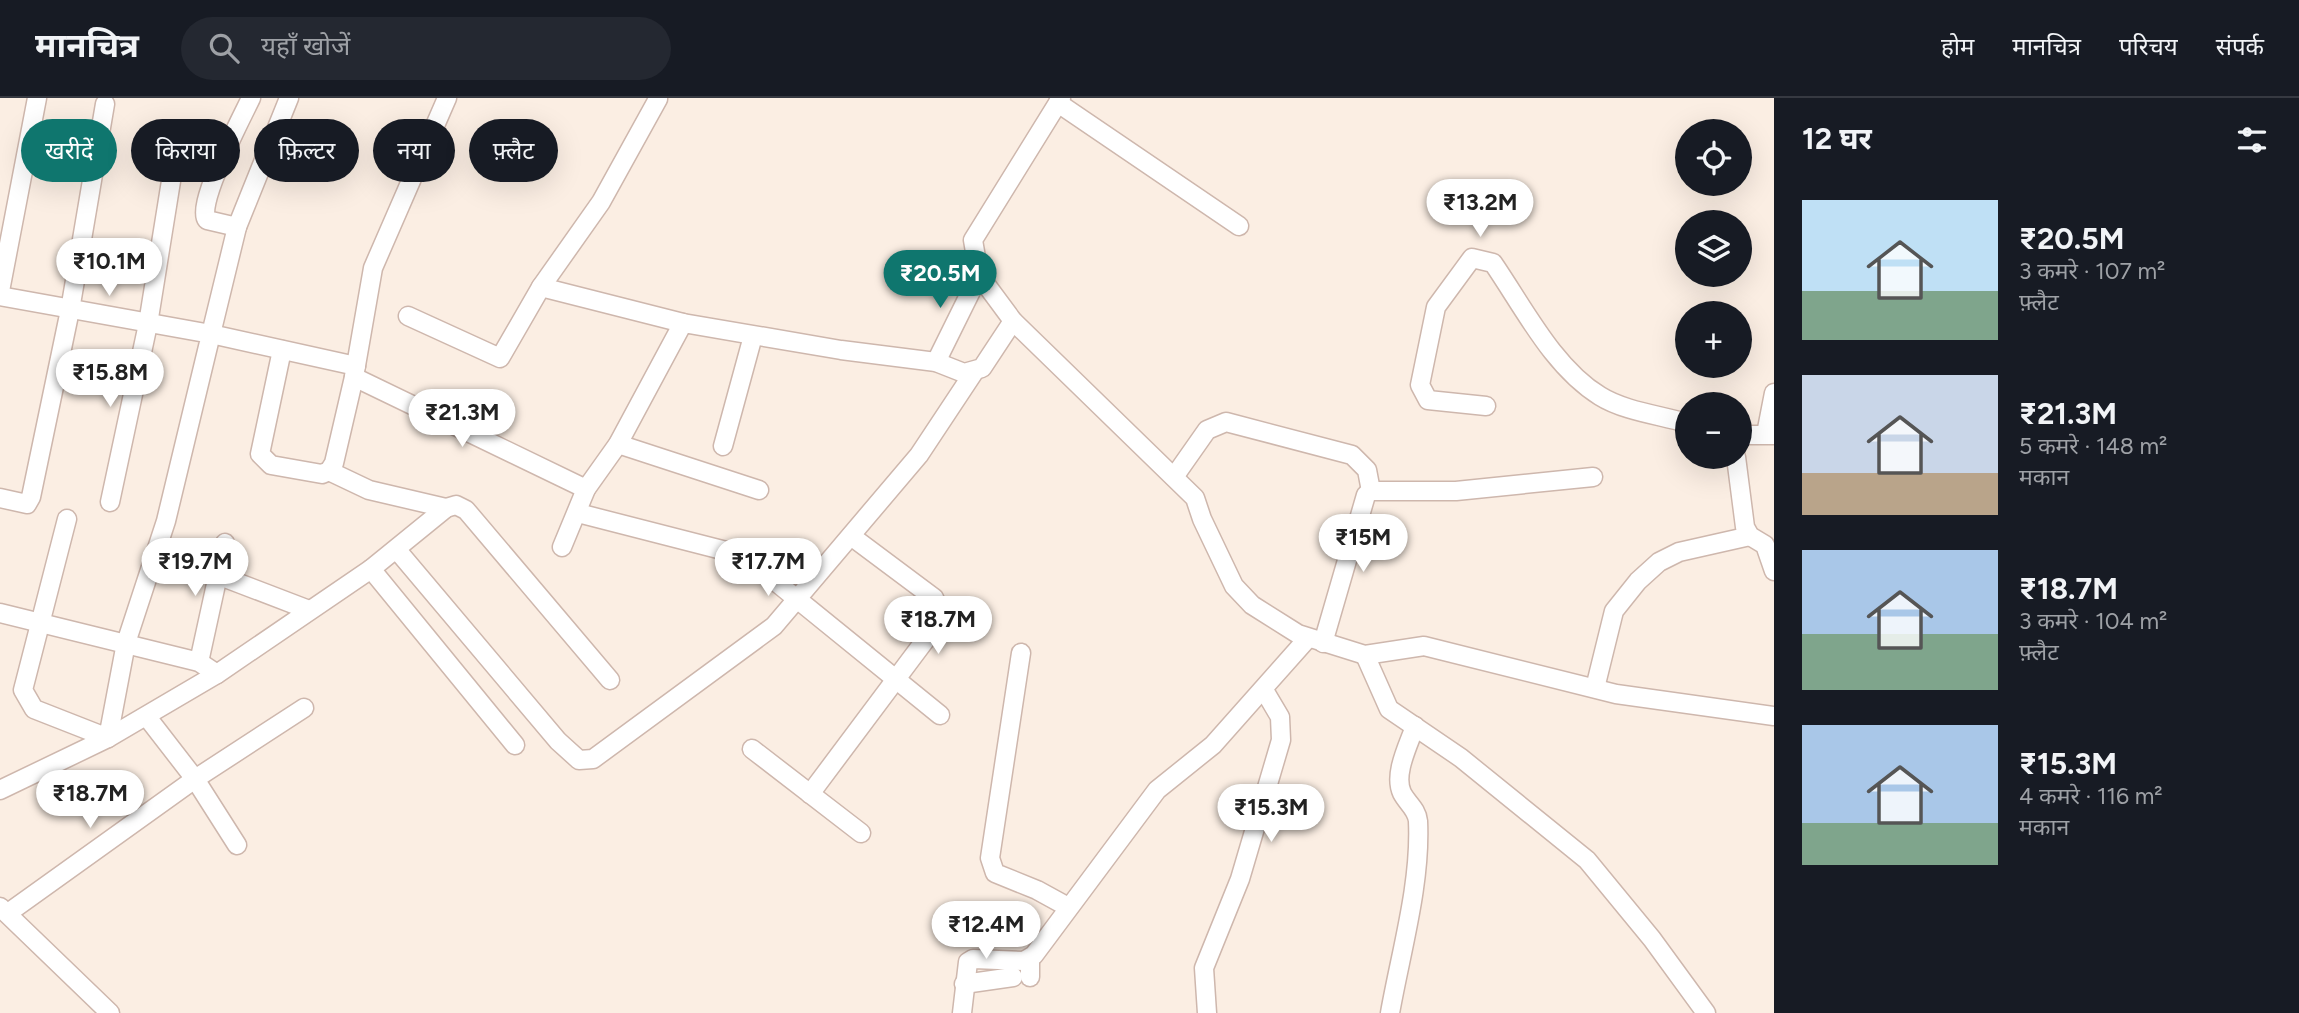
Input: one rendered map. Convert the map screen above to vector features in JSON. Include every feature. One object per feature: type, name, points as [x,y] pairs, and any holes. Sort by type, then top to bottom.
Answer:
[{"type":"street","points":[[37,98],[0,293],[70,310],[211,334],[282,350],[355,372],[586,489]]},
{"type":"street","points":[[240,121],[251,98]]},
{"type":"street","points":[[108,738],[126,643],[166,521],[237,228],[289,98]]},
{"type":"street","points":[[282,350],[260,454],[271,466],[322,474],[329,471],[334,463],[355,372],[373,268],[447,98]]},
{"type":"street","points":[[408,316],[500,358],[541,287],[601,202],[658,98]]},
{"type":"street","points":[[1239,226],[1060,100],[973,240],[979,275],[1013,321],[1195,498],[1202,519],[1234,586],[1252,605],[1316,640],[1365,654],[1423,646],[1616,694],[1774,716]]},
{"type":"street","points":[[0,498],[21,505],[27,504],[31,497],[70,310],[105,104]]},
{"type":"street","points":[[110,502],[148,324],[171,182]]},
{"type":"street","points":[[215,182],[203,216],[206,220],[237,228]]},
{"type":"street","points":[[1486,406],[1428,400],[1420,385],[1436,307],[1472,258],[1493,263],[1555,354],[1586,385],[1612,402],[1675,420]]},
{"type":"street","points":[[936,362],[979,275]]},
{"type":"street","points":[[541,287],[683,323],[753,336],[936,362],[964,373],[982,368],[1013,321]]},
{"type":"street","points":[[562,547],[586,489],[618,444],[683,323]]},
{"type":"street","points":[[723,446],[753,336]]},
{"type":"street","points":[[397,550],[558,741],[579,760],[593,759],[754,643],[799,598],[919,455],[974,372]]},
{"type":"street","points":[[1752,435],[1770,435],[1774,393]]},
{"type":"street","points":[[1174,477],[1207,430],[1226,422],[1352,456],[1367,470],[1371,491]]},
{"type":"street","points":[[618,444],[759,490]]},
{"type":"street","points":[[1738,469],[1745,527],[1750,536],[1765,545],[1774,571]]},
{"type":"street","points":[[329,471],[369,490],[446,508]]},
{"type":"street","points":[[964,984],[1025,971],[1068,908],[1157,790],[1213,745],[1316,640],[1366,495],[1371,491],[1456,491],[1593,477]]},
{"type":"street","points":[[0,790],[148,717],[217,674],[371,569],[446,508],[456,505],[466,510],[610,680]]},
{"type":"street","points":[[578,513],[730,552],[749,560],[940,715]]},
{"type":"street","points":[[67,519],[23,690],[34,709],[108,738]]},
{"type":"street","points":[[810,794],[938,623],[938,607],[933,598],[851,536]]},
{"type":"street","points":[[1595,688],[1614,611],[1638,581],[1659,562],[1679,552],[1750,536]]},
{"type":"street","points":[[199,662],[220,576],[225,543]]},
{"type":"street","points":[[371,569],[515,745]]},
{"type":"street","points":[[220,576],[309,610]]},
{"type":"street","points":[[0,613],[199,662],[217,674]]},
{"type":"street","points":[[1021,653],[990,858],[992,868],[1001,876],[1037,890],[1068,908]]},
{"type":"street","points":[[1365,654],[1384,701],[1461,758],[1587,860],[1652,939],[1706,1013]]},
{"type":"street","points":[[1207,1013],[1204,968],[1240,879],[1281,740],[1280,717],[1264,691]]},
{"type":"street","points":[[110,1013],[4,910],[304,708]]},
{"type":"street","points":[[148,717],[195,779],[237,845]]},
{"type":"street","points":[[1390,1013],[1413,886],[1418,821],[1414,809],[1403,794],[1399,777],[1415,726]]},
{"type":"street","points":[[752,749],[861,833]]},
{"type":"street","points":[[962,1013],[966,968],[973,959],[1025,971]]}]
